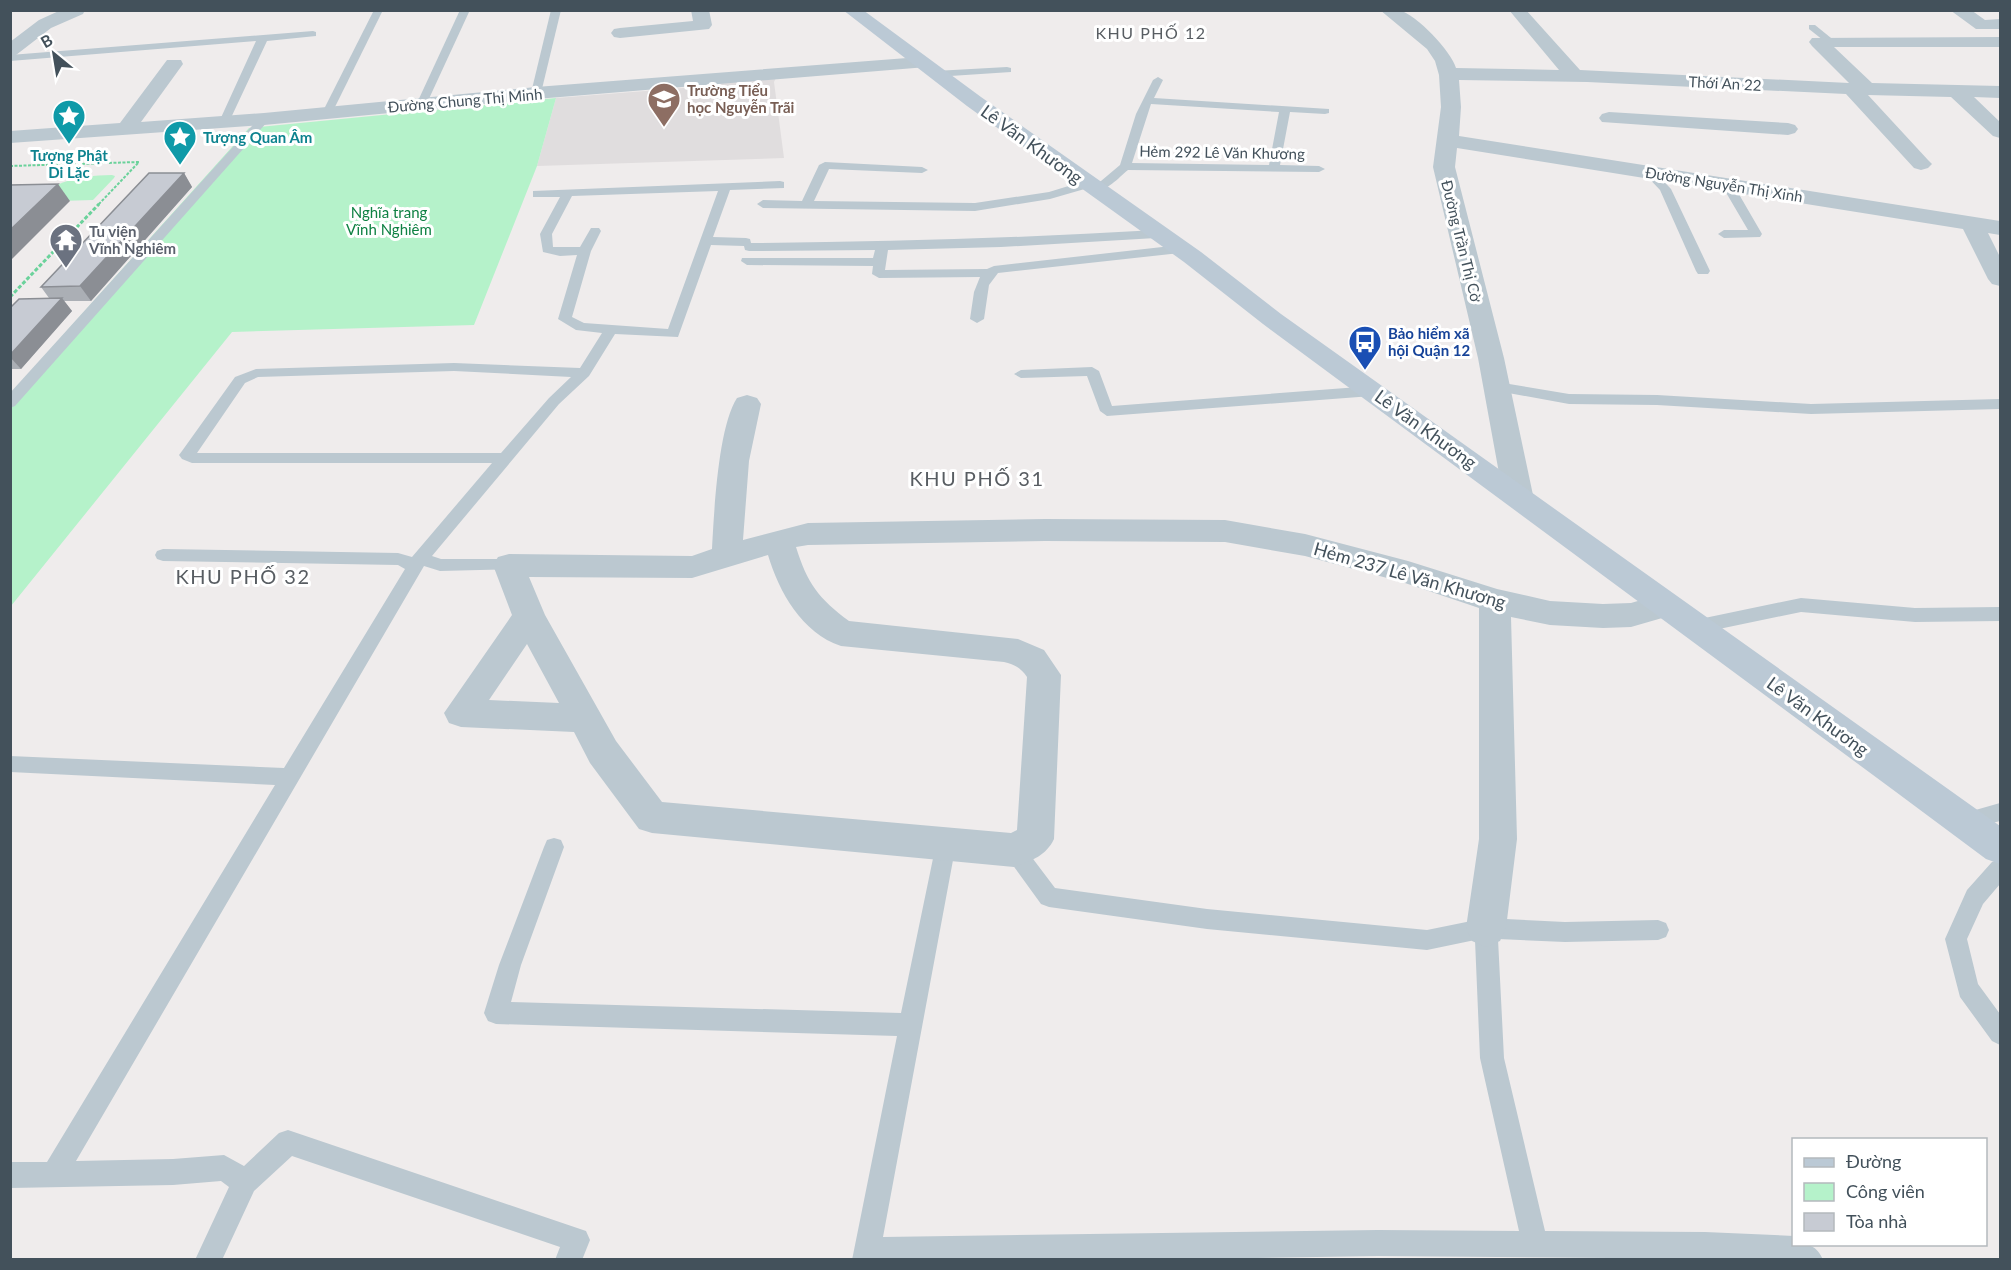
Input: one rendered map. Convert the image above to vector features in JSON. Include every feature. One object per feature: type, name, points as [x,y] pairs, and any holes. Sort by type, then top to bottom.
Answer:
[{"type":"main road","name":"Lê Văn Khương","points":[[851,10],[927,69],[1180,249],[1261,311],[2001,847]]},
{"type":"street","points":[[11,52],[45,24],[76,10]]},
{"type":"street","points":[[620,33],[702,25],[700,10]]},
{"type":"street","points":[[1388,10],[1439,51],[1450,74]]},
{"type":"street","points":[[1958,10],[1982,25],[2001,24]]},
{"type":"street","points":[[1517,11],[1574,75]]},
{"type":"street","points":[[1921,165],[1818,42],[2001,42]]},
{"type":"street","points":[[125,130],[174,64]]},
{"type":"street","name":"Đường Chung Thị Minh","points":[[10,137],[264,119],[536,93],[927,69]]},
{"type":"street","name":"Thới An 22","points":[[1450,74],[1574,75],[1859,89],[2001,92]]},
{"type":"street","name":"Đường Trần Thị Cờ","points":[[1450,74],[1448,140],[1444,167],[1497,387],[1518,495]]},
{"type":"street","points":[[1665,80],[1696,124]]},
{"type":"street","points":[[1957,92],[2001,132]]},
{"type":"street","points":[[1609,118],[1788,129]]},
{"type":"street","name":"Đường Nguyễn Thị Xinh","points":[[1448,140],[2001,228]]},
{"type":"street","points":[[1971,224],[2001,279]]},
{"type":"street","points":[[727,557],[733,464],[747,404]]},
{"type":"street","name":"Hẻm 237 Lê Văn Khương","points":[[509,565],[692,567],[779,540],[808,534],[1045,530],[1225,531],[1305,545],[1396,569],[1495,601],[1550,613],[1631,615],[1665,605]]},
{"type":"street","points":[[509,565],[529,616],[603,752],[652,817],[1014,850],[1035,839],[1044,675],[1034,659],[1023,651],[841,633],[804,602],[789,576],[779,540]]},
{"type":"street","points":[[1486,928],[1498,839],[1495,601]]},
{"type":"street","points":[[529,616],[461,713],[585,718]]},
{"type":"lane","points":[[327,113],[379,10]]},
{"type":"lane","points":[[536,93],[556,10]]},
{"type":"lane","points":[[422,103],[464,12]]},
{"type":"lane","points":[[1812,27],[1831,42]]},
{"type":"lane","points":[[11,52],[313,34]]},
{"type":"lane","points":[[224,122],[262,38]]},
{"type":"lane","points":[[927,69],[1007,70]]},
{"type":"lane","name":"Hẻm 292 Lê Văn Khương","points":[[763,204],[975,207],[1105,184],[1125,166],[1148,101],[1158,80]]},
{"type":"lane","points":[[1148,101],[1206,107],[1247,105],[1325,111]]},
{"type":"lane","points":[[1274,168],[1284,108]]},
{"type":"lane","points":[[10,403],[264,119]]},
{"type":"lane","points":[[806,205],[825,165],[922,170]]},
{"type":"lane","name":"Hẻm 292 Lê Văn Khương","points":[[1125,166],[1319,169]]},
{"type":"lane","points":[[1648,171],[1665,189],[1702,271]]},
{"type":"lane","points":[[1724,234],[1756,234],[1727,184]]},
{"type":"lane","points":[[537,194],[780,185]]},
{"type":"lane","points":[[595,231],[585,251],[565,319],[581,327],[673,334],[725,187]]},
{"type":"lane","points":[[568,193],[546,234],[547,249],[560,252],[585,251]]},
{"type":"lane","points":[[706,241],[747,244],[882,246],[1001,243],[1156,234]]},
{"type":"lane","points":[[882,246],[879,274],[987,273],[1012,266],[1180,249]]},
{"type":"lane","points":[[747,261],[879,262]]},
{"type":"lane","points":[[977,319],[987,273]]},
{"type":"lane","points":[[54,1174],[417,563],[554,401],[584,373],[612,328]]},
{"type":"lane","points":[[507,458],[192,458],[187,455],[240,380],[256,373],[454,367],[584,373]]},
{"type":"lane","points":[[1021,374],[1092,371],[1107,411],[1372,391]]},
{"type":"lane","points":[[1497,387],[1569,399],[1657,400],[1811,409],[2001,404]]},
{"type":"lane","points":[[163,555],[398,559],[440,565],[509,565]]},
{"type":"lane","points":[[1695,627],[1801,605],[1914,615],[2001,614]]},
{"type":"lane","points":[[10,764],[290,777]]},
{"type":"lane","points":[[1965,822],[2001,812]]},
{"type":"lane","points":[[946,844],[866,1255],[1379,1251],[1535,1244],[1707,1252],[1794,1250],[1810,1260]]},
{"type":"lane","points":[[554,848],[510,965],[496,1013],[911,1025]]},
{"type":"lane","points":[[1014,850],[1049,897],[1207,919],[1427,940],[1486,928],[1565,932],[1658,930]]},
{"type":"lane","points":[[2001,869],[1975,897],[1956,939],[1968,989],[2001,1033]]},
{"type":"lane","points":[[1486,928],[1492,1058],[1535,1244]]},
{"type":"lane","points":[[208,1260],[245,1182],[288,1142],[577,1240],[568,1260]]},
{"type":"lane","points":[[10,1175],[173,1172],[224,1168],[245,1182]]},
{"type":"path","points":[[10,166],[140,162],[10,297]]},
{"type":"shaded area","name":"Trường Tiểu học Nguyễn Trãi","points":[[776,78],[774,82],[784,158],[537,166],[556,98]]},
{"type":"green space","name":"Nghĩa trang Vĩnh Nghiêm","points":[[556,98],[537,166],[474,325],[232,332],[11,606],[11,393],[249,128]]},
{"type":"green space","points":[[115,176],[114,178],[93,200],[28,202],[67,181]]},
{"type":"building","points":[[149,173],[184,173],[80,286],[41,287]]},
{"type":"building","points":[[58,184],[10,230],[10,185]]},
{"type":"building","points":[[62,298],[10,355],[10,308],[19,299]]},
{"type":"place","name":"Trường Tiểu học Nguyễn Trãi","points":[[664,128]]},
{"type":"place","name":"Tượng Phật Di Lặc","points":[[69,145]]},
{"type":"place","name":"Tượng Quan Âm","points":[[180,166]]},
{"type":"place","name":"Tu viện Vĩnh Nghiêm","points":[[66,269]]},
{"type":"place","name":"Bảo hiểm xã hội Quận 12","points":[[1365,371]]},
{"type":"district","name":"KHU PHỐ 12","points":[[1151,32]]},
{"type":"district","name":"KHU PHỐ 31","points":[[977,478]]},
{"type":"district","name":"KHU PHỐ 32","points":[[243,576]]}]
